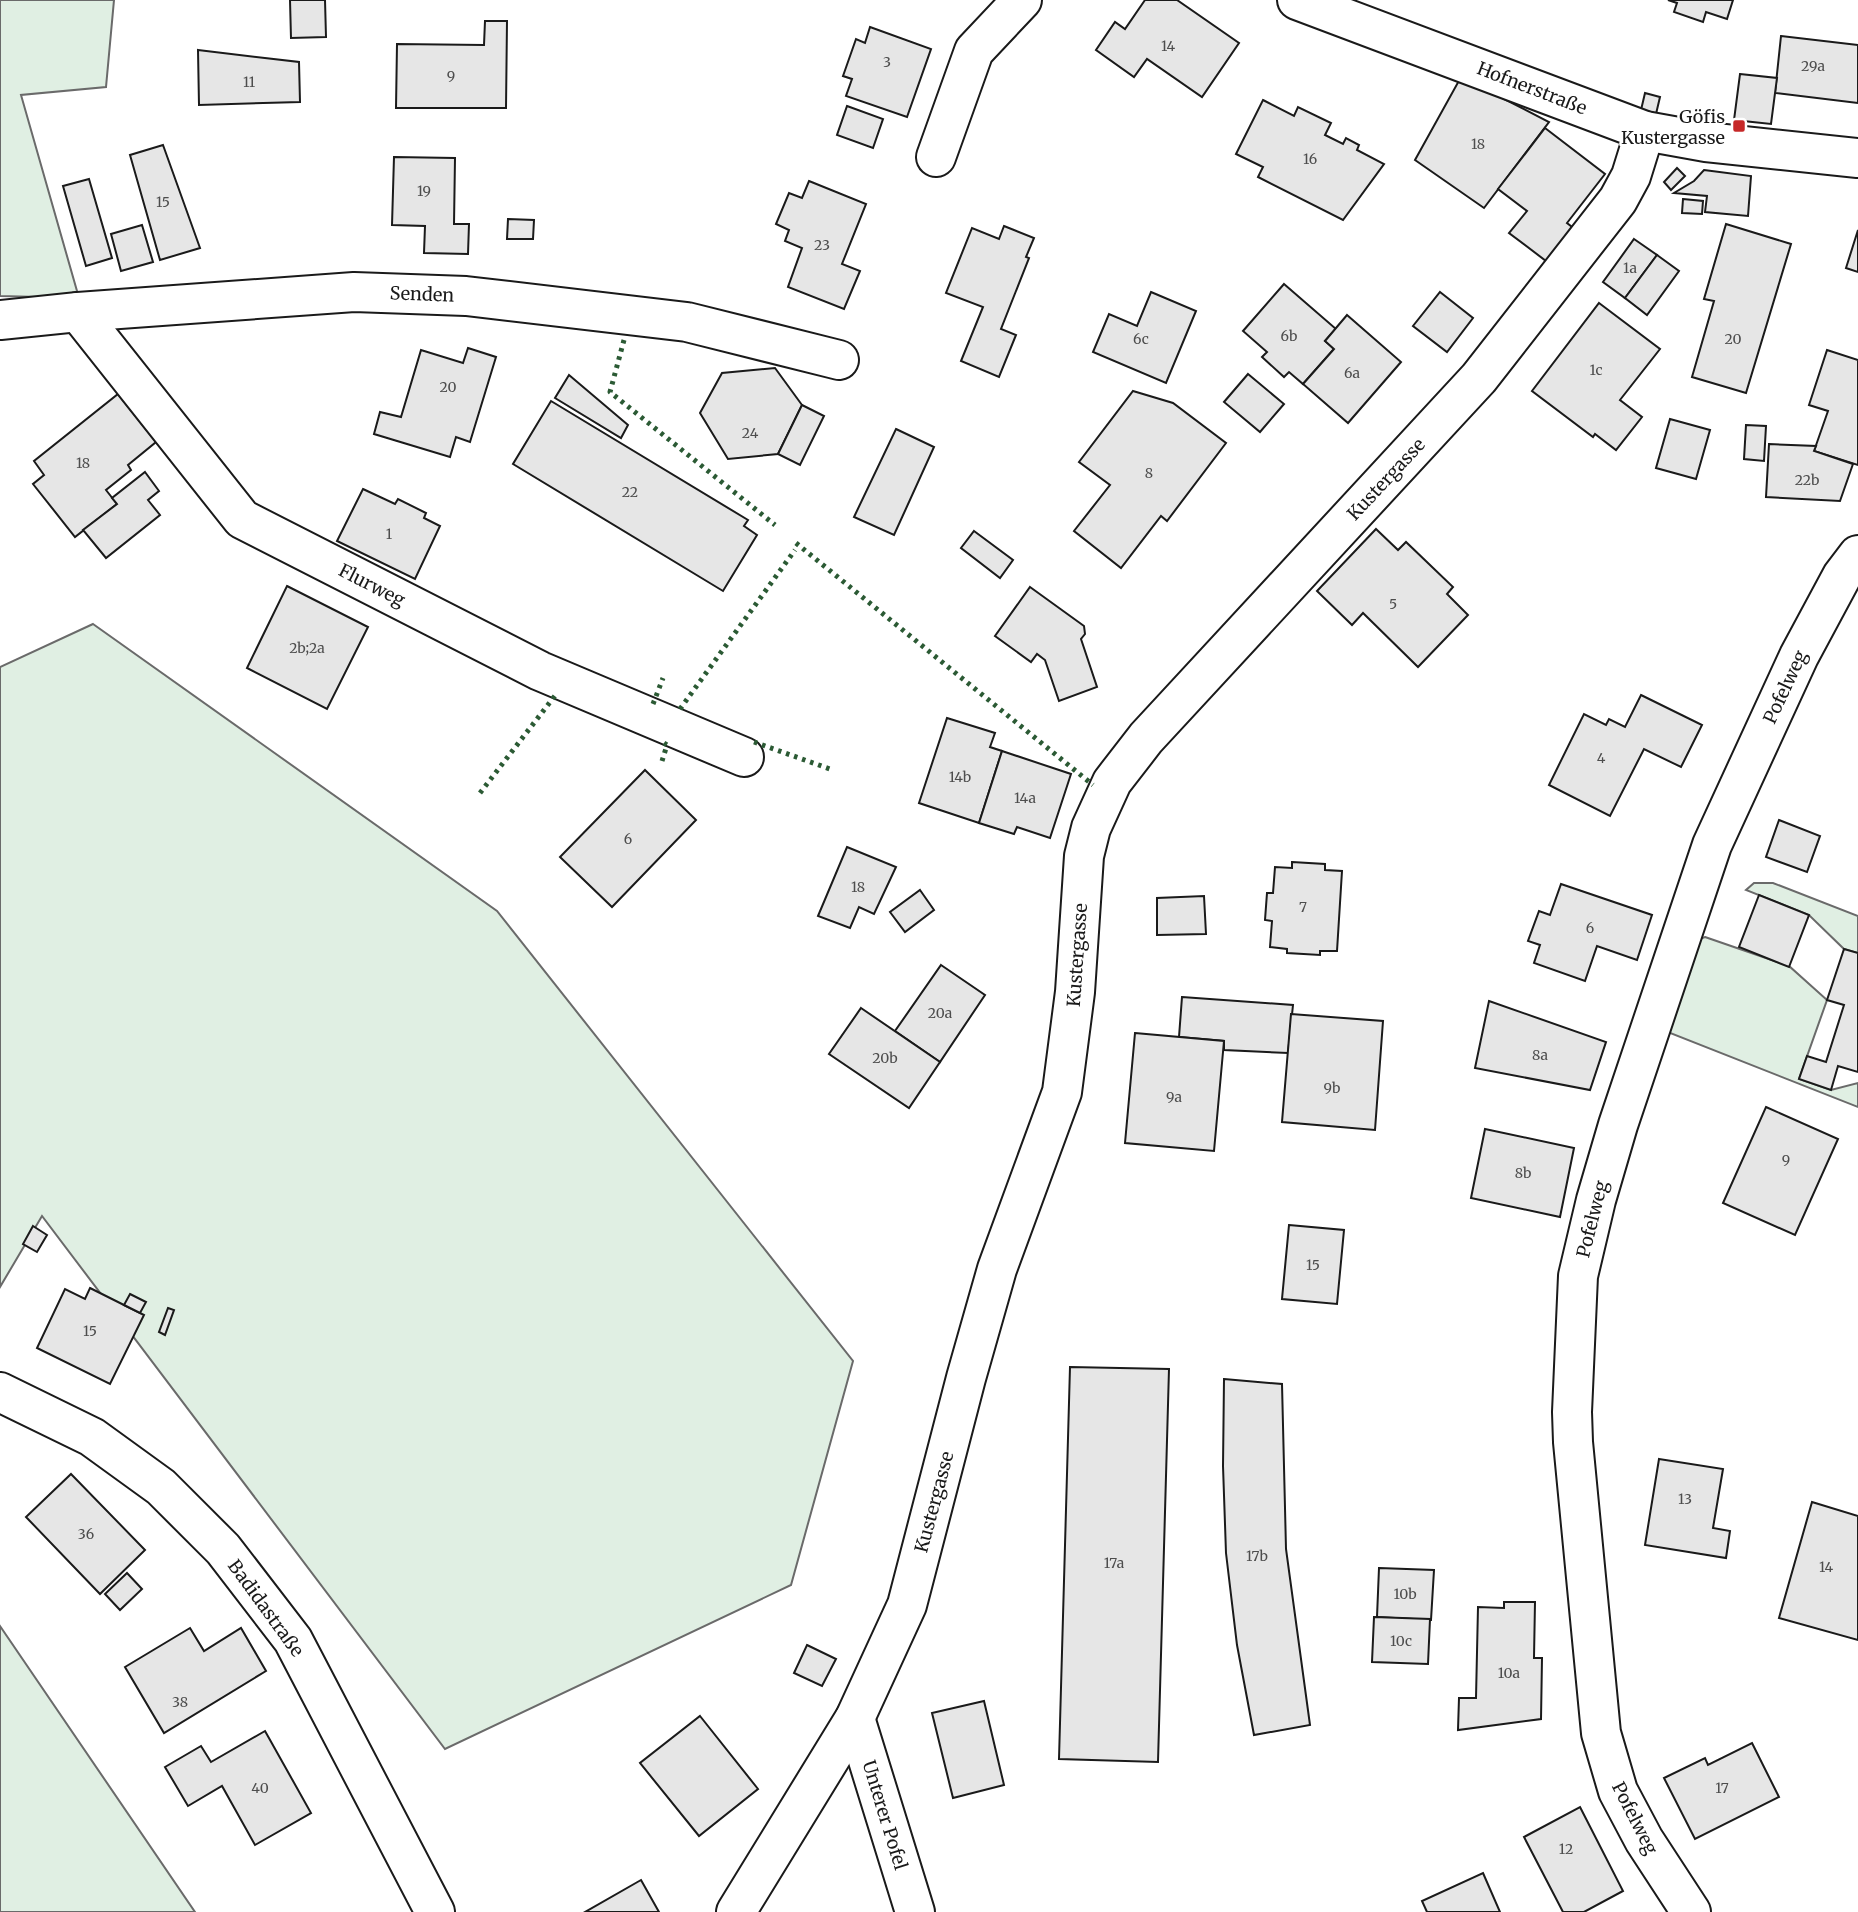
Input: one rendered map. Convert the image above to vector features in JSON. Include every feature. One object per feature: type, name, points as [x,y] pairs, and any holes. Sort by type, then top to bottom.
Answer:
[{"type":"street","name":"Hofnerstraße","points":[[1297,0],[1645,131],[1706,142],[1858,158]]},
{"type":"street","points":[[936,157],[974,51],[1003,4]]},
{"type":"street","name":"Kustergasse","points":[[736,1912],[855,1718],[907,1605],[997,1269],[1062,1092],[1075,992],[1084,856],[1090,828],[1112,782],[1146,738],[1479,378],[1618,201],[1631,176],[1645,131]]},
{"type":"street","name":"Senden","points":[[0,320],[354,292],[466,296],[687,322],[839,360]]},
{"type":"street","name":"Flurweg","points":[[78,312],[242,519],[540,671],[744,757]]},
{"type":"street","name":"Pofelweg","points":[[1691,1912],[1644,1840],[1618,1791],[1601,1733],[1573,1442],[1578,1276],[1595,1200],[1618,1125],[1712,845],[1799,656],[1842,576],[1858,555]]},
{"type":"street","name":"Badidastraße","points":[[0,1392],[92,1437],[161,1487],[223,1549],[293,1640],[435,1912]]},
{"type":"street","name":"Unterer Pofel","points":[[855,1718],[915,1912]]},
{"type":"green space","points":[[0,0],[114,0],[106,87],[21,95],[79,298],[0,296]]},
{"type":"green space","points":[[93,624],[497,911],[853,1361],[791,1585],[445,1749],[42,1216],[0,1287],[0,667]]},
{"type":"green space","points":[[1754,883],[1773,883],[1858,916],[1858,953],[1844,949],[1809,915],[1746,890]]},
{"type":"green space","points":[[1705,937],[1789,966],[1827,1000],[1799,1079],[1831,1090],[1858,1083],[1858,1107],[1665,1031],[1697,940]]},
{"type":"green space","points":[[0,1626],[195,1912],[0,1912]]},
{"type":"building","points":[[290,0],[325,0],[326,37],[291,38]]},
{"type":"building","points":[[1145,0],[1177,0],[1239,43],[1202,97],[1147,59],[1134,77],[1096,50],[1115,22],[1125,29]]},
{"type":"building","points":[[1668,0],[1733,0],[1727,19],[1706,12],[1703,22],[1674,12],[1677,3]]},
{"type":"building","points":[[485,21],[507,21],[506,108],[396,108],[397,44],[484,45]]},
{"type":"building","points":[[870,27],[931,49],[907,117],[846,96],[852,79],[843,76],[856,39],[865,43]]},
{"type":"building","points":[[1781,36],[1858,45],[1858,103],[1775,93]]},
{"type":"building","points":[[198,50],[299,62],[300,102],[199,105]]},
{"type":"building","points":[[1740,74],[1777,78],[1771,124],[1734,120]]},
{"type":"building","points":[[1461,77],[1549,122],[1484,208],[1415,160]]},
{"type":"building","points":[[1645,93],[1660,97],[1656,114],[1641,110]]},
{"type":"building","points":[[1263,100],[1294,116],[1298,107],[1331,123],[1325,135],[1343,144],[1346,138],[1359,145],[1357,150],[1384,164],[1343,220],[1258,177],[1263,167],[1236,154]]},
{"type":"building","points":[[847,106],[883,119],[873,148],[837,135]]},
{"type":"building","points":[[1545,128],[1605,174],[1567,223],[1576,230],[1550,264],[1509,233],[1527,211],[1498,189]]},
{"type":"building","points":[[163,145],[200,248],[160,260],[130,155]]},
{"type":"building","points":[[394,157],[455,158],[454,224],[469,224],[468,254],[424,253],[425,226],[392,225]]},
{"type":"building","points":[[1677,168],[1685,176],[1671,190],[1664,182]]},
{"type":"building","points":[[1704,170],[1751,176],[1748,216],[1705,212],[1707,196],[1674,193],[1694,181]]},
{"type":"building","points":[[89,179],[112,258],[86,266],[63,186]]},
{"type":"building","points":[[809,181],[866,204],[842,264],[860,271],[844,309],[788,287],[802,248],[785,241],[789,230],[776,224],[789,193],[802,198]]},
{"type":"building","points":[[1683,199],[1703,201],[1702,214],[1682,213]]},
{"type":"building","points":[[508,219],[534,220],[533,239],[507,239]]},
{"type":"building","points":[[1726,224],[1791,244],[1746,393],[1692,377],[1714,301],[1704,299]]},
{"type":"building","points":[[142,225],[153,262],[121,271],[111,234]]},
{"type":"building","points":[[1004,226],[1034,238],[1026,257],[1029,258],[1001,329],[1016,335],[999,377],[961,361],[983,307],[946,293],[972,228],[999,239]]},
{"type":"building","points":[[1858,230],[1858,272],[1846,268]]},
{"type":"building","points":[[1634,239],[1657,255],[1625,298],[1603,282]]},
{"type":"building","points":[[1657,255],[1679,271],[1647,315],[1625,298]]},
{"type":"building","points":[[1284,284],[1336,329],[1325,341],[1334,349],[1303,384],[1289,372],[1284,377],[1262,357],[1267,352],[1243,331]]},
{"type":"building","points":[[1151,292],[1196,311],[1166,383],[1093,352],[1109,314],[1137,326]]},
{"type":"building","points":[[1440,292],[1473,318],[1447,352],[1413,326]]},
{"type":"building","points":[[1599,303],[1660,349],[1620,400],[1642,417],[1616,450],[1595,434],[1593,437],[1532,391]]},
{"type":"building","points":[[1347,315],[1401,362],[1348,423],[1303,384],[1334,349],[1325,341]]},
{"type":"building","points":[[468,348],[496,357],[470,442],[456,437],[450,457],[374,434],[380,412],[401,417],[421,350],[463,363]]},
{"type":"building","points":[[1827,350],[1858,360],[1858,465],[1814,451],[1828,411],[1809,405]]},
{"type":"building","points":[[775,368],[802,405],[778,454],[728,459],[700,413],[722,373]]},
{"type":"building","points":[[1248,374],[1284,404],[1260,432],[1224,402]]},
{"type":"building","points":[[569,375],[628,425],[621,438],[555,398]]},
{"type":"building","points":[[1133,391],[1173,403],[1226,443],[1167,521],[1161,516],[1121,568],[1074,531],[1110,485],[1079,462]]},
{"type":"building","points":[[118,394],[156,442],[128,465],[131,470],[106,490],[117,504],[75,537],[33,484],[44,475],[34,461]]},
{"type":"building","points":[[551,401],[748,520],[744,526],[757,535],[723,591],[513,464]]},
{"type":"building","points":[[802,405],[824,416],[800,465],[778,454]]},
{"type":"building","points":[[1670,419],[1710,430],[1696,479],[1656,468]]},
{"type":"building","points":[[1746,425],[1766,426],[1764,461],[1744,459]]},
{"type":"building","points":[[896,429],[934,447],[894,535],[854,517]]},
{"type":"building","points":[[1769,444],[1816,446],[1814,451],[1853,464],[1840,501],[1766,497]]},
{"type":"building","points":[[145,472],[159,491],[148,500],[160,515],[106,558],[83,530],[117,504],[112,498]]},
{"type":"building","points":[[363,489],[395,504],[398,499],[426,513],[424,518],[440,526],[415,579],[337,541]]},
{"type":"building","points":[[1376,529],[1398,550],[1406,542],[1453,587],[1447,594],[1468,615],[1418,667],[1363,613],[1352,625],[1317,591]]},
{"type":"building","points":[[974,531],[1013,560],[1000,578],[961,548]]},
{"type":"building","points":[[287,586],[368,627],[327,709],[247,668]]},
{"type":"building","points":[[1030,587],[1084,626],[1085,634],[1081,639],[1097,687],[1059,701],[1045,660],[1037,654],[1031,662],[995,636]]},
{"type":"building","points":[[1641,695],[1702,725],[1681,767],[1644,749],[1610,816],[1549,785],[1584,714],[1606,725],[1609,719],[1625,727]]},
{"type":"building","points":[[947,718],[995,733],[990,747],[1002,751],[979,823],[919,803]]},
{"type":"building","points":[[1002,751],[1071,774],[1050,838],[1017,827],[1014,834],[979,823]]},
{"type":"building","points":[[645,770],[696,820],[612,907],[560,857]]},
{"type":"building","points":[[1779,820],[1820,836],[1807,872],[1766,857]]},
{"type":"building","points":[[847,847],[896,867],[874,914],[859,907],[850,928],[818,916]]},
{"type":"building","points":[[1292,862],[1325,864],[1325,870],[1342,871],[1337,951],[1320,951],[1320,955],[1287,953],[1287,949],[1270,947],[1272,921],[1265,920],[1267,893],[1273,893],[1275,867],[1292,868]]},
{"type":"building","points":[[1561,884],[1652,915],[1637,960],[1597,946],[1585,981],[1534,963],[1540,945],[1528,941],[1539,911],[1550,915]]},
{"type":"building","points":[[920,890],[934,910],[905,932],[890,912]]},
{"type":"building","points":[[1759,895],[1809,915],[1789,967],[1739,947]]},
{"type":"building","points":[[1204,896],[1206,934],[1157,935],[1157,898]]},
{"type":"building","points":[[1844,949],[1858,953],[1858,1072],[1838,1066],[1831,1090],[1799,1079],[1807,1056],[1826,1062],[1844,1005],[1827,1000]]},
{"type":"building","points":[[941,965],[985,995],[940,1062],[895,1031]]},
{"type":"building","points":[[1182,997],[1293,1005],[1288,1053],[1224,1050],[1224,1041],[1179,1037]]},
{"type":"building","points":[[1489,1001],[1606,1042],[1590,1090],[1475,1068]]},
{"type":"building","points":[[861,1008],[940,1062],[909,1108],[829,1054]]},
{"type":"building","points":[[1291,1014],[1383,1021],[1375,1130],[1282,1122]]},
{"type":"building","points":[[1135,1033],[1224,1041],[1214,1151],[1125,1143]]},
{"type":"building","points":[[1766,1107],[1838,1139],[1795,1235],[1723,1203]]},
{"type":"building","points":[[1485,1129],[1574,1148],[1560,1217],[1471,1198]]},
{"type":"building","points":[[1289,1225],[1344,1230],[1337,1304],[1282,1299]]},
{"type":"building","points":[[33,1226],[47,1235],[37,1252],[23,1244]]},
{"type":"building","points":[[90,1288],[144,1315],[110,1384],[37,1348],[65,1289],[85,1299]]},
{"type":"building","points":[[130,1294],[146,1302],[140,1313],[124,1305]]},
{"type":"building","points":[[168,1308],[174,1310],[165,1335],[159,1332]]},
{"type":"building","points":[[1070,1367],[1169,1369],[1158,1762],[1059,1759]]},
{"type":"building","points":[[1224,1379],[1282,1384],[1286,1549],[1310,1725],[1254,1735],[1237,1645],[1226,1553]]},
{"type":"building","points":[[1659,1459],[1723,1469],[1713,1528],[1730,1531],[1726,1558],[1645,1545]]},
{"type":"building","points":[[71,1474],[145,1550],[100,1594],[26,1517]]},
{"type":"building","points":[[1812,1502],[1858,1516],[1858,1640],[1779,1618]]},
{"type":"building","points":[[1379,1568],[1434,1570],[1431,1620],[1377,1617]]},
{"type":"building","points":[[127,1573],[142,1589],[120,1610],[105,1594]]},
{"type":"building","points":[[1504,1602],[1535,1602],[1534,1658],[1542,1658],[1541,1719],[1458,1730],[1459,1698],[1476,1698],[1478,1607],[1504,1608]]},
{"type":"building","points":[[1374,1617],[1430,1619],[1428,1664],[1372,1662]]},
{"type":"building","points":[[190,1628],[204,1651],[241,1628],[266,1671],[164,1733],[125,1667]]},
{"type":"building","points":[[807,1645],[836,1659],[822,1686],[794,1673]]},
{"type":"building","points":[[984,1701],[1004,1785],[953,1798],[932,1713]]},
{"type":"building","points":[[700,1716],[758,1789],[699,1836],[640,1763]]},
{"type":"building","points":[[265,1731],[311,1813],[255,1845],[222,1786],[188,1806],[165,1767],[201,1746],[211,1762]]},
{"type":"building","points":[[1752,1743],[1779,1797],[1695,1839],[1664,1778],[1705,1758],[1708,1765]]},
{"type":"building","points":[[1580,1807],[1623,1891],[1584,1912],[1563,1912],[1524,1837]]},
{"type":"building","points":[[1483,1873],[1500,1912],[1427,1912],[1422,1901]]},
{"type":"building","points":[[641,1880],[659,1912],[585,1912]]},
{"type":"hedge","points":[[624,340],[610,392],[775,525]]},
{"type":"hedge","points":[[796,543],[1093,785]]},
{"type":"hedge","points":[[680,709],[795,550]]},
{"type":"hedge","points":[[653,704],[663,678]]},
{"type":"hedge","points":[[480,793],[557,693]]},
{"type":"hedge","points":[[754,742],[830,769]]},
{"type":"hedge","points":[[662,761],[667,745],[664,743]]},
{"type":"place","name":"Göfis Kustergasse","points":[[1739,126]]}]
